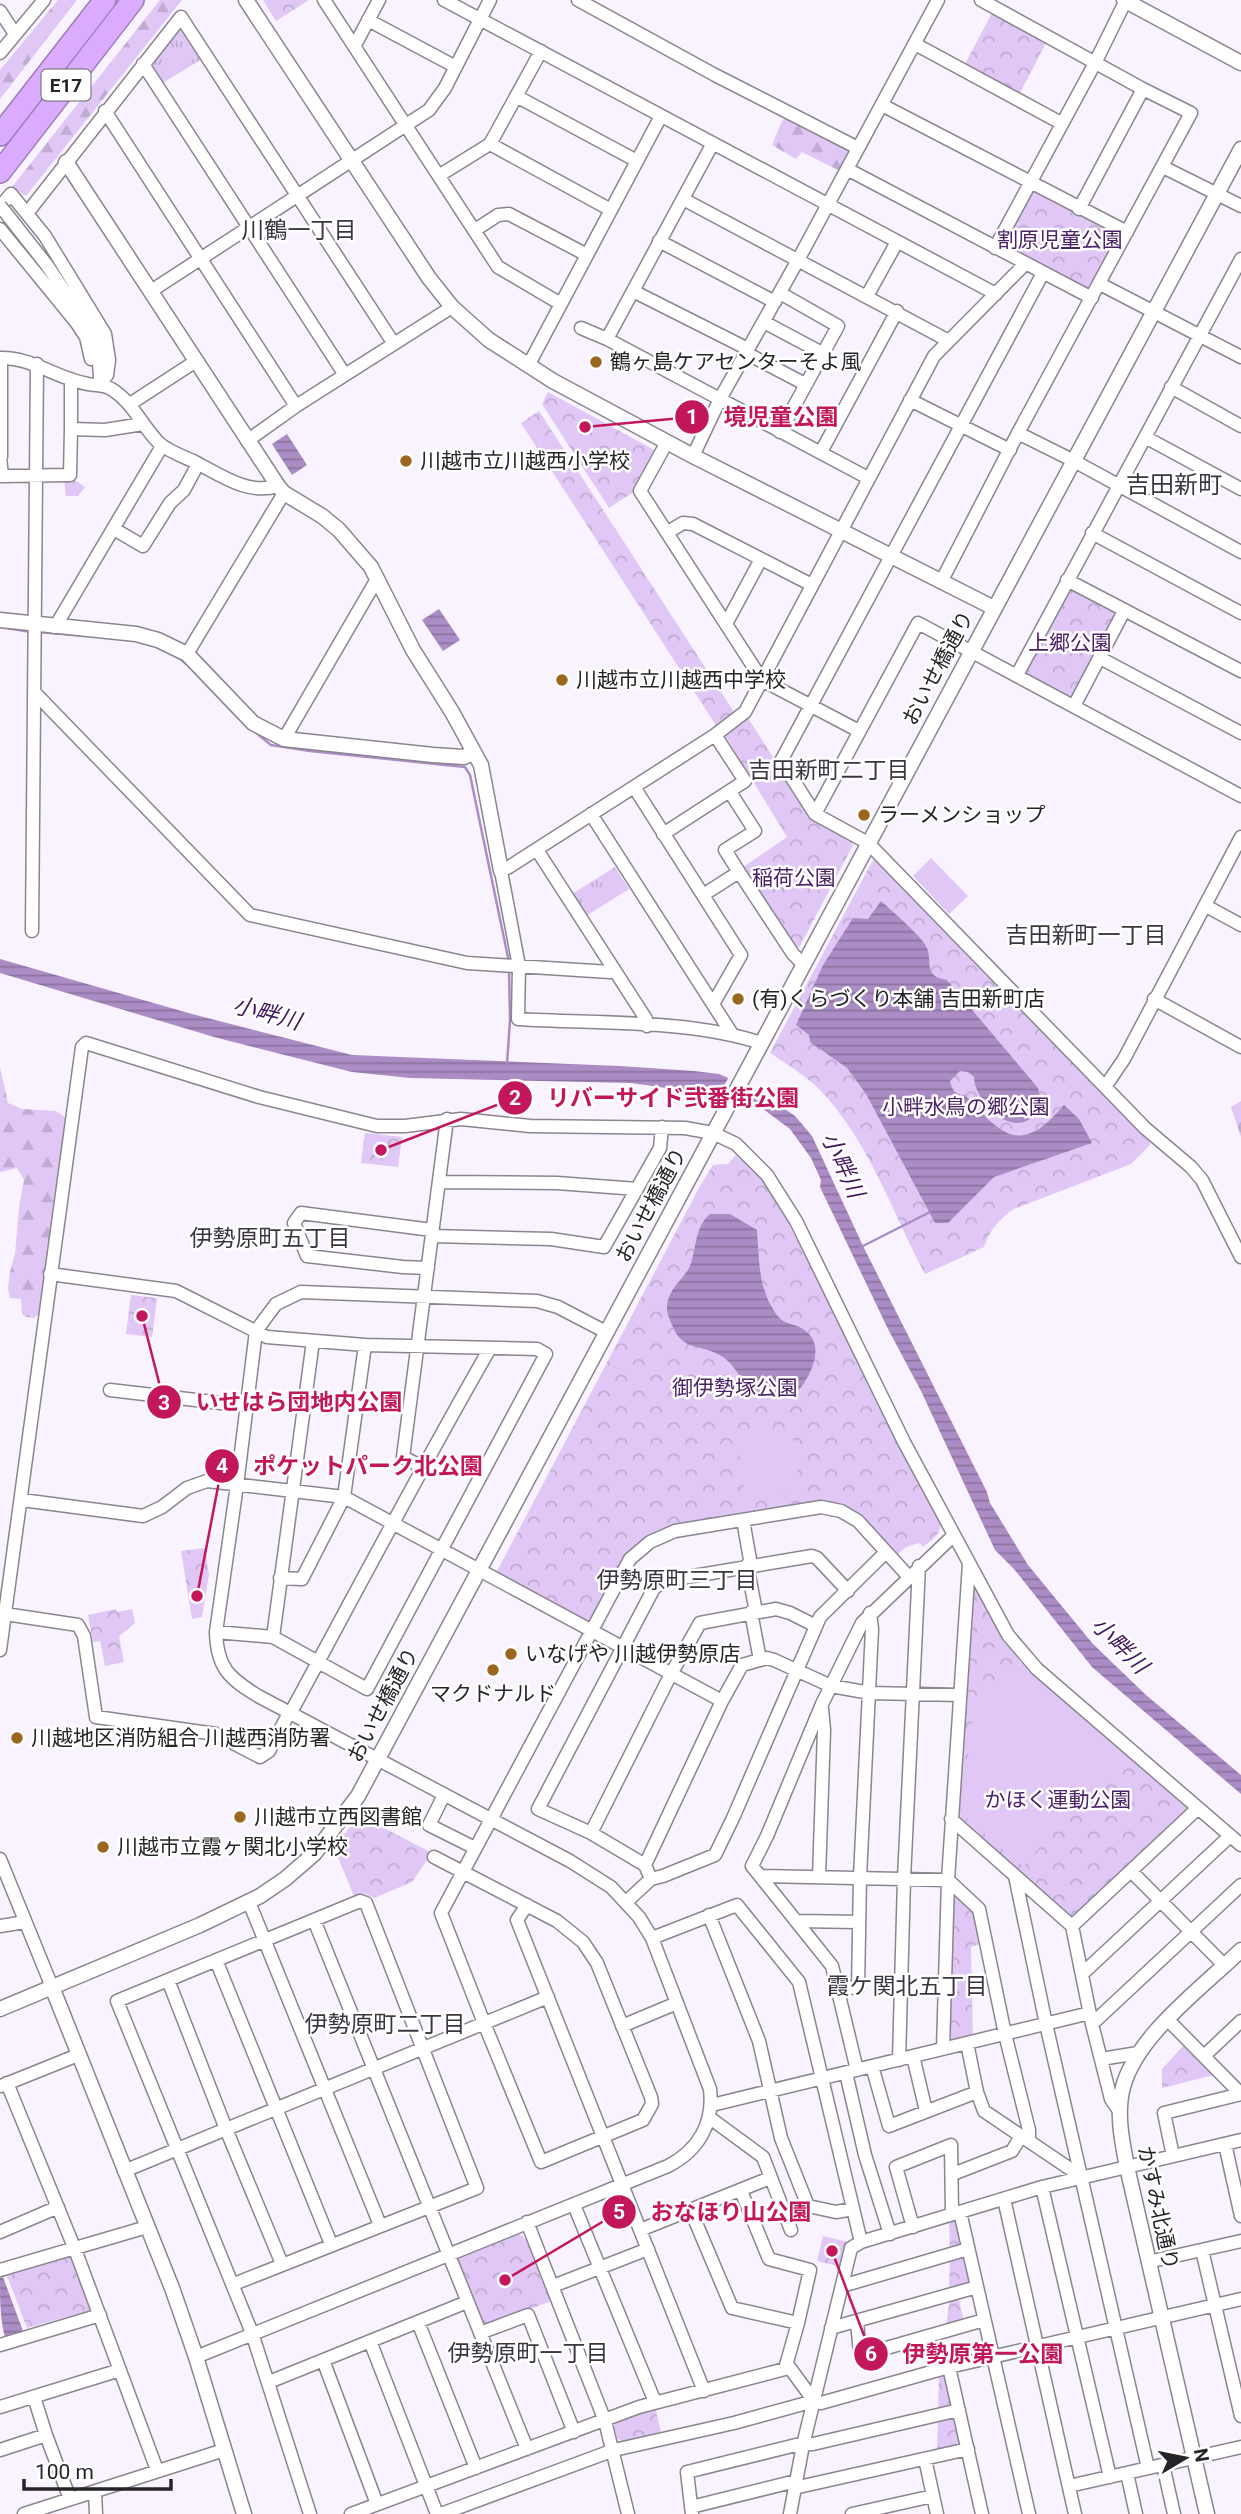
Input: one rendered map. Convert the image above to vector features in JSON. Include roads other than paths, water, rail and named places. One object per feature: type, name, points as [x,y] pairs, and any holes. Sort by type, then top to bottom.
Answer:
[{"type":"highway","name":"E17","points":[[0,135],[105,0]]},
{"type":"highway","name":"E17","points":[[0,172],[133,0]]},
{"type":"street","points":[[0,53],[44,0]]},
{"type":"street","points":[[246,0],[412,255],[452,307],[489,340],[528,366],[693,456],[994,608]]},
{"type":"street","points":[[324,0],[498,267],[561,304]]},
{"type":"street","points":[[355,45],[379,0]]},
{"type":"street","points":[[444,0],[996,293]]},
{"type":"street","points":[[151,291],[406,126],[435,103],[490,0]]},
{"type":"street","points":[[578,0],[719,77],[858,148]]},
{"type":"street","points":[[693,456],[720,399],[799,260],[938,0]]},
{"type":"street","points":[[941,582],[1018,433],[1191,113],[981,0]]},
{"type":"street","points":[[995,248],[1095,63],[1125,0],[1241,63]]},
{"type":"street","points":[[0,10],[15,34]]},
{"type":"street","points":[[28,212],[181,17],[394,344]]},
{"type":"street","points":[[368,20],[456,67]]},
{"type":"street","points":[[915,44],[1061,124]]},
{"type":"street","points":[[440,175],[490,144],[541,51]]},
{"type":"street","points":[[143,64],[247,228],[345,375]]},
{"type":"street","points":[[1079,209],[1143,89]]},
{"type":"street","points":[[516,96],[637,161]]},
{"type":"street","points":[[882,105],[1126,233]]},
{"type":"street","points":[[105,111],[296,407]]},
{"type":"street","points":[[528,366],[661,116]]},
{"type":"street","points":[[607,339],[713,143]]},
{"type":"street","points":[[490,144],[611,210]]},
{"type":"street","name":"おいせ橋通り","points":[[0,2009],[249,1902],[285,1879],[314,1854],[343,1819],[378,1760],[1241,149]]},
{"type":"street","points":[[66,162],[281,489],[339,530],[371,567],[413,650],[474,752],[484,775],[519,966],[518,1019],[732,1034],[758,1049]]},
{"type":"street","points":[[1163,167],[1241,206]]},
{"type":"street","points":[[848,169],[1092,298]]},
{"type":"street","points":[[71,379],[71,474],[2,476],[0,358],[37,365],[88,385],[100,384],[107,375],[109,360],[105,334],[28,212],[11,194],[2,208],[46,264],[95,336],[99,349],[100,384]]},
{"type":"street","points":[[683,199],[949,341]]},
{"type":"street","points":[[475,230],[498,215],[509,215],[587,255]]},
{"type":"street","points":[[0,229],[57,297],[86,337],[92,375],[100,384],[112,389],[130,404],[162,446],[226,480],[240,485],[281,489]]},
{"type":"street","points":[[659,241],[838,326],[780,432]]},
{"type":"street","points":[[867,296],[897,242]]},
{"type":"street","points":[[1017,675],[1171,387],[1237,276],[1241,259]]},
{"type":"street","points":[[501,871],[715,735],[746,712],[934,356],[1025,264]]},
{"type":"street","points":[[1043,273],[781,761],[815,814],[868,843],[1105,1087],[1159,1141],[1191,1167],[1202,1180],[1241,1257]]},
{"type":"street","points":[[1100,284],[1241,357]]},
{"type":"street","points":[[633,291],[805,384]]},
{"type":"street","points":[[247,441],[452,307]]},
{"type":"street","points":[[821,452],[897,311]]},
{"type":"street","points":[[764,322],[822,353]]},
{"type":"street","points":[[581,328],[607,339],[868,478]]},
{"type":"street","points":[[130,404],[196,361]]},
{"type":"street","points":[[32,931],[37,365]]},
{"type":"street","points":[[1171,387],[1241,426]]},
{"type":"street","points":[[910,400],[1010,450]]},
{"type":"street","points":[[71,429],[105,430],[143,424]]},
{"type":"street","points":[[1018,433],[1241,552]]},
{"type":"street","points":[[1145,437],[1239,485]]},
{"type":"street","points":[[667,442],[640,491],[762,680],[859,731]]},
{"type":"street","points":[[55,627],[162,446]]},
{"type":"street","points":[[114,529],[144,546],[170,503],[184,490],[198,464]]},
{"type":"street","points":[[187,654],[281,489]]},
{"type":"street","points":[[667,532],[683,523],[693,524],[812,585]]},
{"type":"street","points":[[1092,533],[1241,613]]},
{"type":"street","points":[[726,624],[761,559]]},
{"type":"street","points":[[284,739],[377,579]]},
{"type":"street","points":[[1067,580],[1241,671]]},
{"type":"street","points":[[1074,706],[1124,611]]},
{"type":"street","points":[[0,620],[136,634],[169,644],[187,654],[253,723],[284,739],[433,755],[464,757],[474,752]]},
{"type":"street","points":[[815,814],[918,623],[1241,796]]},
{"type":"street","points":[[1100,658],[1239,727]]},
{"type":"street","points":[[35,693],[250,915],[484,965],[610,972],[614,969]]},
{"type":"street","points":[[663,834],[746,781],[715,735]]},
{"type":"street","points":[[634,787],[741,955],[713,1004]]},
{"type":"street","points":[[730,792],[755,831],[725,850],[793,954],[803,964]]},
{"type":"street","points":[[592,814],[732,1034]]},
{"type":"street","points":[[1105,1087],[1124,1059],[1241,837]]},
{"type":"street","points":[[537,850],[646,1019],[647,1026]]},
{"type":"street","points":[[703,895],[739,872]]},
{"type":"street","points":[[1206,906],[1241,925]]},
{"type":"street","points":[[1154,999],[1241,1047]]},
{"type":"street","points":[[0,1650],[82,1047],[86,1043],[259,1097],[377,1126],[405,1126],[447,1119],[530,1126],[716,1129],[736,1144],[767,1175],[783,1198],[904,1442],[1008,1634],[1030,1662],[1102,1728],[1241,1845]]},
{"type":"street","points":[[422,1466],[403,1457],[447,1119]]},
{"type":"street","points":[[428,1268],[307,1256],[295,1223],[302,1213],[432,1233],[551,1239],[604,1247],[660,1148],[662,1128]]},
{"type":"street","points":[[439,1182],[557,1184],[637,1189]]},
{"type":"street","points":[[50,1274],[176,1291],[267,1337],[365,1345],[418,1345],[489,1350],[537,1349],[546,1354],[367,1689],[272,1637],[216,1632]]},
{"type":"street","points":[[195,2357],[677,2161],[696,2144],[711,2112],[704,2072],[652,1938],[626,1902],[611,1887],[570,1861],[289,1714],[237,1683],[227,1673],[216,1650],[216,1632],[256,1331],[276,1304],[301,1292],[549,1303],[606,1332]]},
{"type":"street","points":[[272,1637],[313,1340]]},
{"type":"street","points":[[281,1578],[302,1579],[344,1497],[365,1345]]},
{"type":"street","points":[[5,1614],[78,1625],[84,1636],[96,1717],[216,1734],[260,1757],[269,1751],[393,1525],[422,1466],[489,1350]]},
{"type":"street","points":[[110,1390],[247,1406]]},
{"type":"street","points":[[22,1500],[143,1516],[162,1507],[187,1488],[207,1481],[344,1497],[722,1701]]},
{"type":"street","points":[[434,1857],[461,1871],[527,1905],[557,1921],[583,1942],[597,1963],[652,2104],[643,2120],[541,2162],[441,1913],[461,1871],[492,1819],[631,1559],[640,1549],[662,1535],[675,1531],[821,1507],[841,1511],[858,1521],[909,1577]]},
{"type":"street","points":[[743,1520],[760,1660]]},
{"type":"street","points":[[890,2234],[865,2155],[838,1987],[832,1966],[752,1866],[822,1704],[862,1623],[954,1535]]},
{"type":"street","points":[[626,1902],[651,1879],[715,1855],[820,1617],[885,1553]]},
{"type":"street","points":[[651,1879],[645,1865],[591,1833],[538,1809],[654,1588],[660,1583],[749,1565],[812,1556],[848,1591]]},
{"type":"street","points":[[943,2049],[951,1819],[969,1564]]},
{"type":"street","points":[[899,2060],[904,1879],[919,1566]]},
{"type":"street","points":[[591,1833],[671,1674],[700,1623],[753,1612],[783,1610],[816,1626]]},
{"type":"street","points":[[838,1987],[858,1988],[860,1877],[870,1693],[870,1613]]},
{"type":"street","points":[[645,1865],[741,1665],[774,1660],[831,1686],[870,1693],[960,1695]]},
{"type":"street","points":[[819,1877],[824,1730],[822,1704]]},
{"type":"street","points":[[444,1795],[429,1825],[475,1848]]},
{"type":"street","points":[[1072,1926],[1198,1808]]},
{"type":"street","points":[[951,1819],[1072,1926],[1111,2099],[1120,2112]]},
{"type":"street","points":[[1082,1974],[1230,1836]]},
{"type":"street","points":[[0,1860],[147,2227],[195,2357],[244,2514]]},
{"type":"street","points":[[1131,1871],[1225,1966]]},
{"type":"street","points":[[760,1876],[948,1880],[979,1909],[1005,2034],[1029,2130],[1025,2139],[1012,2151],[953,2174]]},
{"type":"street","points":[[1015,1876],[1114,2328],[1148,2468]]},
{"type":"street","points":[[711,2112],[770,2091],[822,2078],[1046,2024],[1091,2019],[1241,1885]]},
{"type":"street","points":[[233,2284],[477,2188],[366,1903],[360,1901],[117,2001],[252,2333],[310,2514]]},
{"type":"street","points":[[249,1902],[380,2225]]},
{"type":"street","points":[[527,1905],[517,1920],[704,2391]]},
{"type":"street","points":[[652,1938],[737,1905],[799,1982],[861,2242]]},
{"type":"street","points":[[709,1915],[759,2041],[781,2138],[808,2206],[836,2212],[853,2209]]},
{"type":"street","points":[[313,1920],[527,2449]]},
{"type":"street","points":[[797,1921],[859,1922]]},
{"type":"street","points":[[0,1926],[25,1922]]},
{"type":"street","name":"かすみ北通り","points":[[1207,2514],[1127,2167],[1120,2112],[1123,2087],[1138,2053],[1168,2020],[1241,1950]]},
{"type":"street","points":[[216,1960],[331,2244]]},
{"type":"street","points":[[168,1980],[282,2264]]},
{"type":"street","points":[[124,2171],[548,1997]]},
{"type":"street","points":[[622,2026],[677,2003]]},
{"type":"street","points":[[1168,2020],[1204,2056],[1237,2081],[1241,2094],[1164,2113],[1173,2156]]},
{"type":"street","points":[[1204,2056],[1241,2021]]},
{"type":"street","points":[[967,2043],[984,2111],[1082,2177]]},
{"type":"street","points":[[1101,2059],[1138,2053]]},
{"type":"street","points":[[78,2055],[4,2085],[74,2247],[157,2470]]},
{"type":"street","points":[[913,2056],[926,2112]]},
{"type":"street","points":[[873,2066],[887,2125],[978,2092]]},
{"type":"street","points":[[711,2112],[763,2157],[791,2231]]},
{"type":"street","points":[[790,2514],[803,2445],[851,2248],[861,2242],[1042,2186],[1241,2140]]},
{"type":"street","points":[[1225,2144],[1241,2216]]},
{"type":"street","points":[[913,2227],[896,2167],[951,2145],[956,2213],[968,2249],[1029,2514]]},
{"type":"street","points":[[640,2230],[770,2178]]},
{"type":"street","points":[[1042,2186],[1110,2477]]},
{"type":"street","points":[[351,2514],[655,2402],[786,2369],[810,2270],[769,2259],[741,2191]]},
{"type":"street","points":[[1004,2199],[1075,2514]]},
{"type":"street","points":[[574,2205],[655,2402]]},
{"type":"street","points":[[0,2232],[58,2207]]},
{"type":"street","points":[[691,2211],[732,2308],[798,2323]]},
{"type":"street","points":[[527,2222],[605,2421],[628,2514]]},
{"type":"street","points":[[1,2266],[147,2227]]},
{"type":"street","points":[[1148,2262],[1241,2241]]},
{"type":"street","points":[[553,2287],[648,2249]]},
{"type":"street","points":[[842,2286],[968,2249]]},
{"type":"street","points":[[1202,2250],[1241,2416]]},
{"type":"street","points":[[831,2328],[977,2287]]},
{"type":"street","points":[[370,2341],[439,2514],[454,2512],[614,2451],[814,2401],[821,2403],[949,2367],[1241,2299]]},
{"type":"street","points":[[269,2382],[467,2302]]},
{"type":"street","points":[[0,2345],[100,2315]]},
{"type":"street","points":[[480,2333],[528,2315],[574,2432]]},
{"type":"street","points":[[857,2322],[862,2355],[984,2319]]},
{"type":"street","points":[[418,2322],[476,2468]]},
{"type":"street","points":[[323,2360],[377,2504]]},
{"type":"street","points":[[787,2364],[814,2401]]},
{"type":"street","points":[[949,2367],[982,2514]]},
{"type":"street","points":[[0,2407],[120,2370]]},
{"type":"street","points":[[34,2397],[70,2499]]},
{"type":"street","points":[[959,2410],[687,2472],[692,2511],[795,2484],[968,2449]]},
{"type":"street","points":[[0,2450],[46,2435]]},
{"type":"street","points":[[1069,2486],[1241,2446]]},
{"type":"street","points":[[24,2514],[224,2450]]},
{"type":"street","points":[[925,2459],[937,2514]]},
{"type":"street","points":[[1163,2465],[1174,2514]]},
{"type":"street","points":[[1127,2473],[1136,2514]]},
{"type":"street","points":[[95,2492],[96,2514]]},
{"type":"street","points":[[852,2514],[933,2496]]},
{"type":"waterway","points":[[0,627],[31,632]]},
{"type":"waterway","points":[[38,632],[87,636]]},
{"type":"waterway","points":[[178,657],[191,668]]},
{"type":"waterway","points":[[250,728],[271,745],[465,767],[470,775],[509,962]]},
{"type":"waterway","points":[[507,1064],[509,969]]},
{"type":"waterway","points":[[861,1247],[930,1212]]},
{"type":"place","name":"鶴ヶ島ケアセンターそよ風","points":[[596,362]]},
{"type":"place","name":"境児童公園","points":[[585,427]]},
{"type":"place","name":"川越市立川越西小学校","points":[[406,461]]},
{"type":"place","name":"川越市立川越西中学校","points":[[562,680]]},
{"type":"place","name":"ラーメンショップ","points":[[864,815]]},
{"type":"place","name":"(有)くらづくり本舗 吉田新町店","points":[[738,999]]},
{"type":"place","name":"リバーサイド弐番街公園","points":[[381,1150]]},
{"type":"place","name":"いせはら団地内公園","points":[[142,1316]]},
{"type":"place","name":"ポケットパーク北公園","points":[[197,1596]]},
{"type":"place","name":"いなげや 川越伊勢原店","points":[[511,1654]]},
{"type":"place","name":"マクドナルド","points":[[493,1670]]},
{"type":"place","name":"川越地区消防組合 川越西消防署","points":[[17,1738]]},
{"type":"place","name":"川越市立西図書館","points":[[240,1817]]},
{"type":"place","name":"川越市立霞ヶ関北小学校","points":[[103,1847]]},
{"type":"place","name":"伊勢原第一公園","points":[[832,2251]]},
{"type":"place","name":"おなほり山公園","points":[[505,2280]]},
{"type":"district","name":"川鶴一丁目","points":[[299,230]]},
{"type":"district","name":"吉田新町","points":[[1174,485]]},
{"type":"district","name":"吉田新町二丁目","points":[[829,770]]},
{"type":"district","name":"吉田新町一丁目","points":[[1086,935]]},
{"type":"district","name":"伊勢原町五丁目","points":[[270,1238]]},
{"type":"district","name":"伊勢原町三丁目","points":[[677,1580]]},
{"type":"district","name":"霞ケ関北五丁目","points":[[907,1986]]},
{"type":"district","name":"伊勢原町二丁目","points":[[385,2024]]},
{"type":"district","name":"伊勢原町一丁目","points":[[528,2353]]},
{"type":"park label","name":"割原児童公園","points":[[1060,240]]},
{"type":"park label","name":"上郷公園","points":[[1070,643]]},
{"type":"park label","name":"稲荷公園","points":[[794,878]]},
{"type":"park label","name":"小畔水鳥の郷公園","points":[[966,1107]]},
{"type":"park label","name":"御伊勢塚公園","points":[[735,1388]]},
{"type":"park label","name":"かほく運動公園","points":[[1058,1800]]},
{"type":"water label","name":"小畔川","points":[[267,1013]]},
{"type":"water label","name":"小畔川","points":[[843,1165]]},
{"type":"water label","name":"小畔川","points":[[1120,1645]]}]
